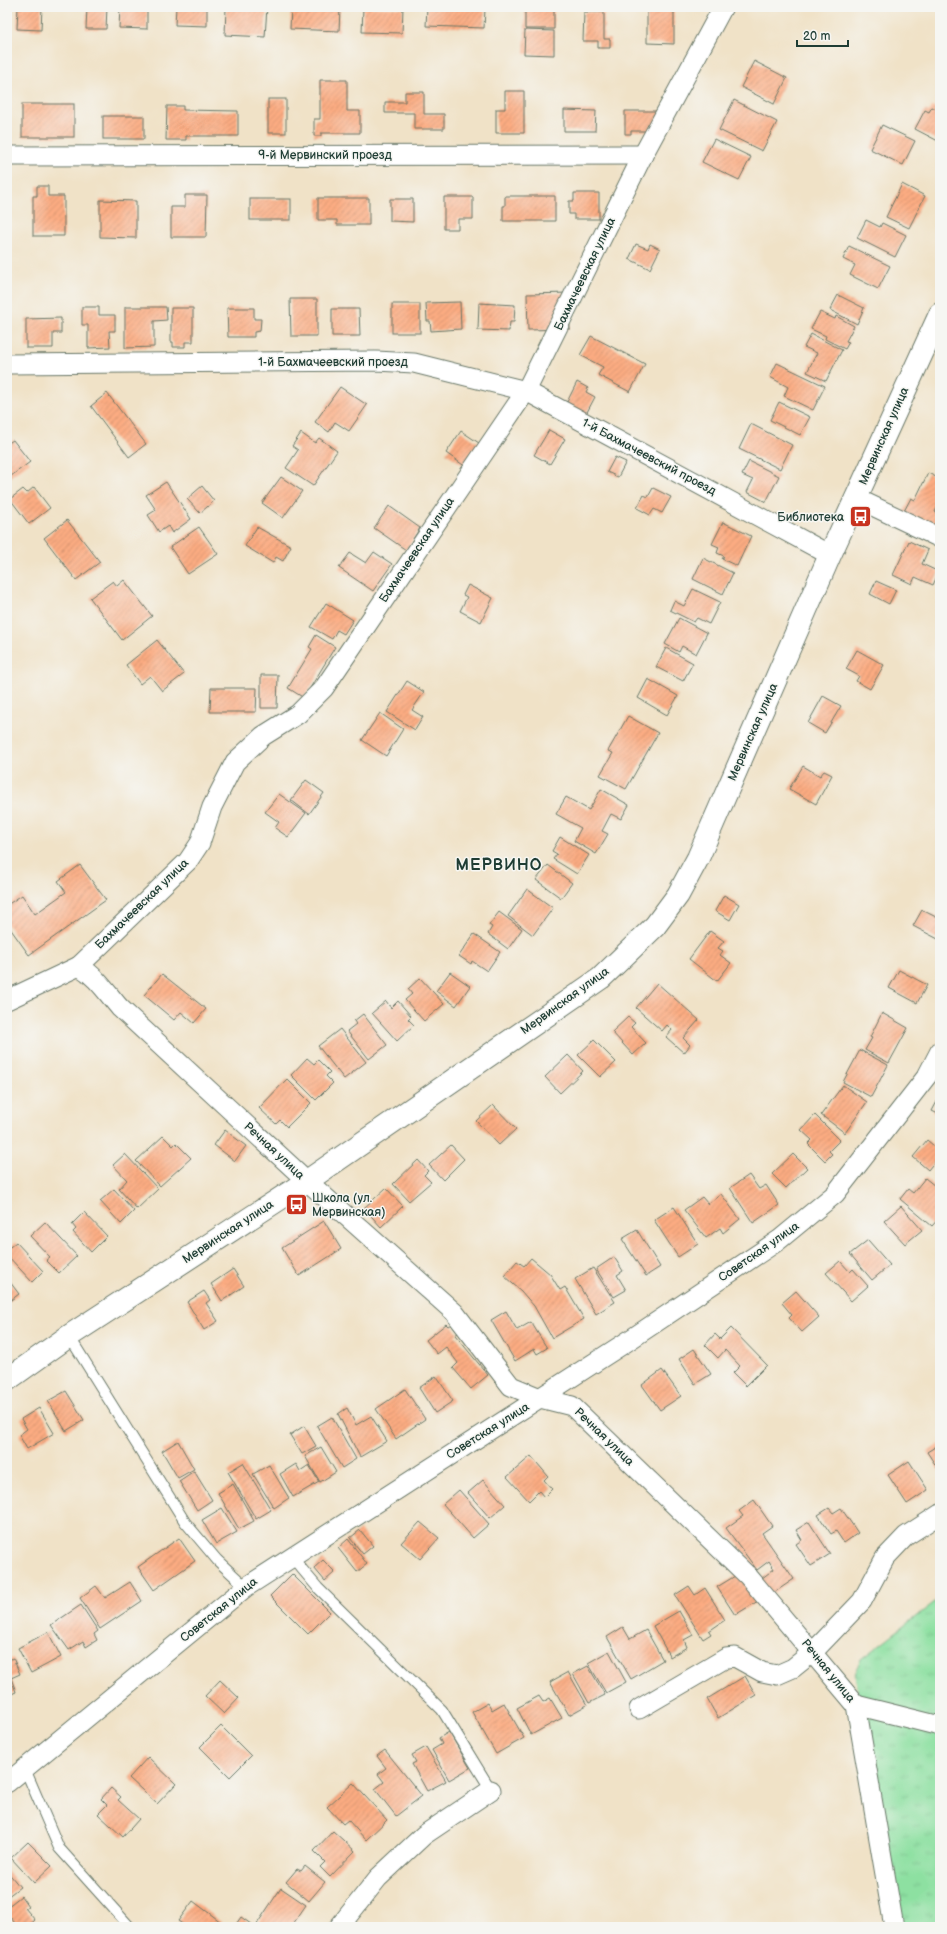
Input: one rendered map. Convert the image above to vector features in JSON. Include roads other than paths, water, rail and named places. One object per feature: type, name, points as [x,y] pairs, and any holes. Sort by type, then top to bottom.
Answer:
[{"type":"street","name":"Бахмачеевская улица","points":[[7,1000],[79,966],[188,861],[200,843],[212,807],[225,778],[235,762],[264,736],[298,714],[324,688],[526,391],[644,155],[723,7]]},
{"type":"street","name":"9-й Мервинский проезд","points":[[7,156],[644,155]]},
{"type":"street","name":"Мервинская улица","points":[[7,1380],[69,1336],[307,1181],[601,978],[655,926],[678,895],[698,858],[830,555],[940,314]]},
{"type":"street","name":"1-й Бахмачеевский проезд","points":[[7,364],[376,361],[414,363],[526,391],[830,555]]},
{"type":"street","points":[[856,498],[940,538]]},
{"type":"street","name":"Речная улица","points":[[79,966],[91,973],[101,988],[120,1008],[307,1181],[454,1312],[511,1386],[540,1398],[572,1406],[748,1576],[813,1652],[856,1705],[894,1927]]},
{"type":"street","name":"Советская улица","points":[[7,1783],[246,1587],[291,1556],[628,1341],[779,1240],[835,1194],[927,1076],[940,1052]]},
{"type":"street","points":[[639,1709],[726,1658],[735,1657],[762,1672],[777,1675],[793,1668],[813,1652],[862,1601],[885,1558],[906,1536],[940,1514]]},
{"type":"street","points":[[856,1705],[940,1726]]},
{"type":"street","points":[[339,1927],[378,1878],[424,1835],[491,1790]]},
{"type":"lane","points":[[69,1336],[185,1522],[217,1560],[246,1587]]},
{"type":"lane","points":[[291,1556],[318,1588],[442,1710],[491,1790]]},
{"type":"lane","points":[[25,1769],[59,1848],[130,1927]]},
{"type":"place","name":"Библиотека","points":[[860,517]]},
{"type":"place","name":"Школа (ул. Мервинская)","points":[[296,1205]]},
{"type":"district","name":"МЕРВИНО","points":[[499,865]]}]
